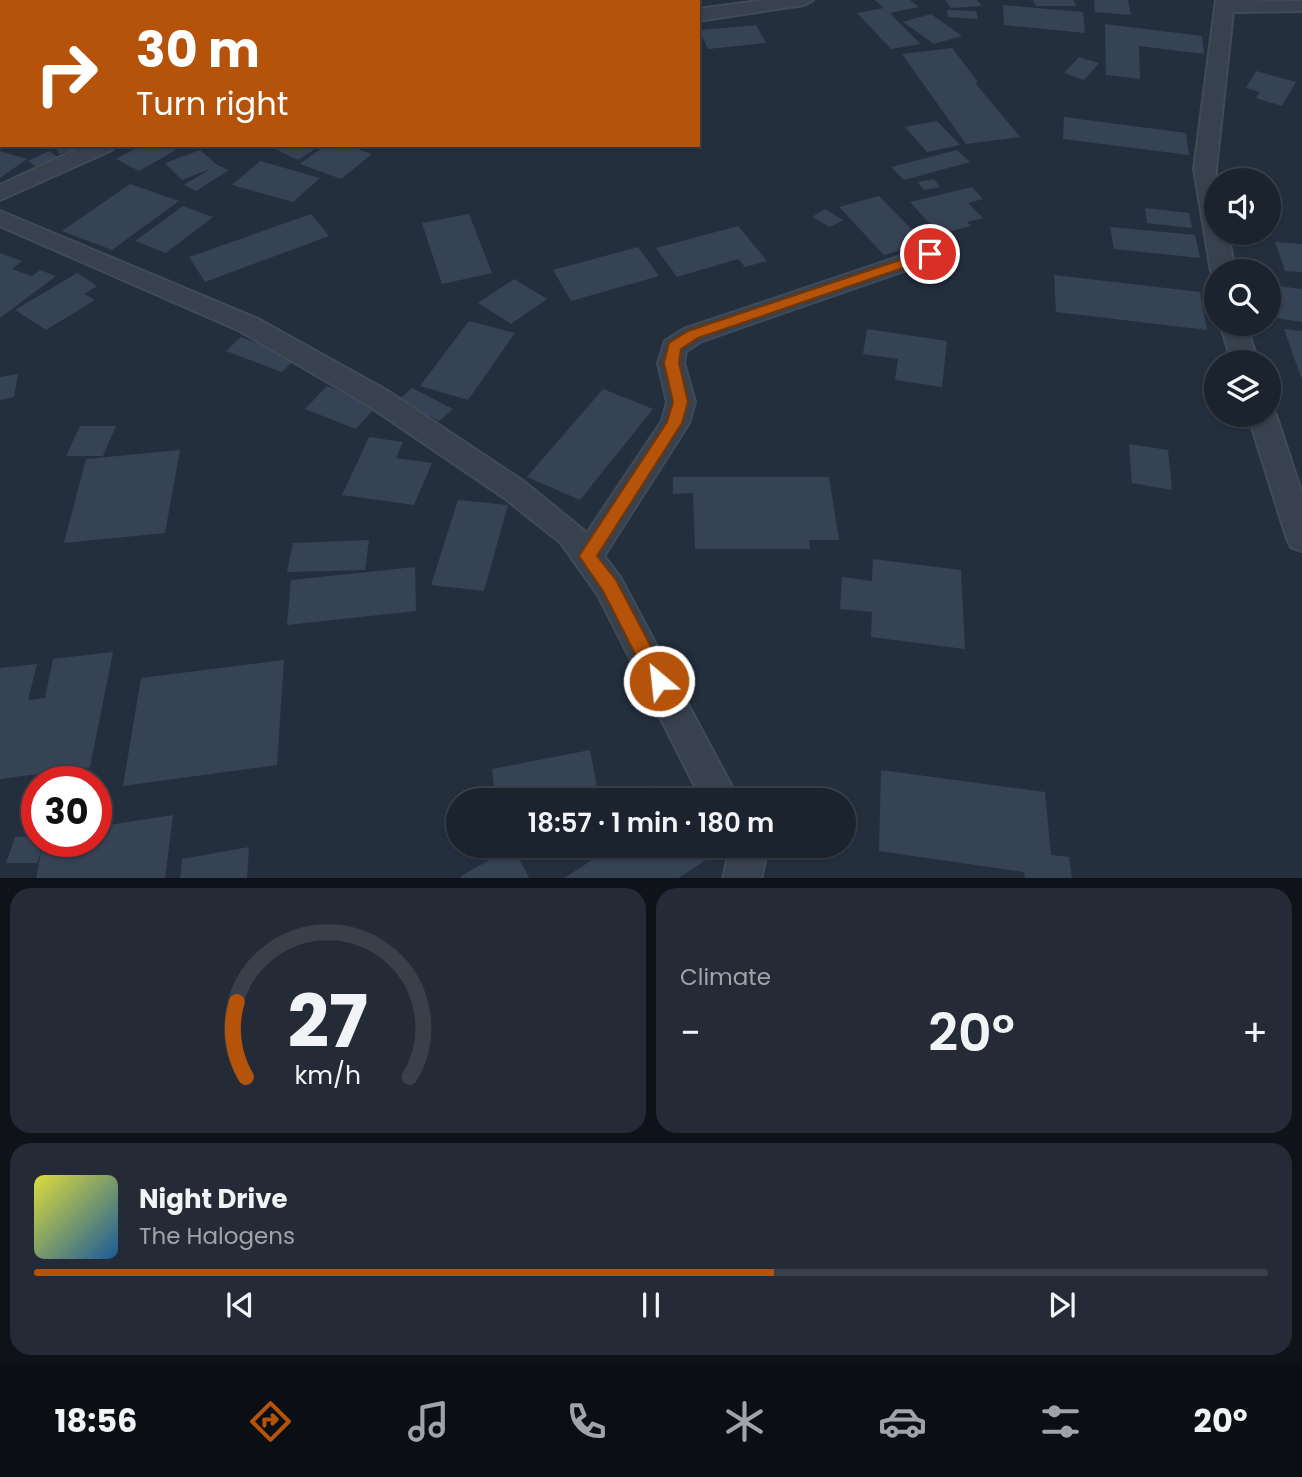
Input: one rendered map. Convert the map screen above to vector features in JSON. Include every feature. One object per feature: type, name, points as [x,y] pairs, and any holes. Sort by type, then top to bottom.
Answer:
[{"type":"street","points":[[700,15],[804,0]]},
{"type":"street","points":[[1205,168],[1224,4],[1302,6]]},
{"type":"street","points":[[0,193],[97,147]]},
{"type":"street","points":[[0,218],[249,325],[364,391],[513,489],[572,535],[609,586],[715,788]]},
{"type":"street","points":[[588,556],[675,423],[681,402],[671,363],[674,347],[693,335],[930,254]]},
{"type":"street","points":[[1266,427],[1302,538]]},
{"type":"building","points":[[875,0],[910,0],[919,7],[890,13],[920,44],[891,49],[857,13],[884,8]]},
{"type":"building","points":[[945,0],[977,0],[982,6],[951,8]]},
{"type":"building","points":[[1033,0],[1073,0],[1076,6],[1036,6]]},
{"type":"building","points":[[1094,0],[1128,0],[1131,15],[1095,12]]},
{"type":"building","points":[[1003,5],[1083,12],[1085,33],[1004,25]]},
{"type":"building","points":[[947,10],[976,11],[978,19],[948,17]]},
{"type":"building","points":[[931,14],[962,36],[934,44],[903,22]]},
{"type":"building","points":[[1105,24],[1202,36],[1204,54],[1139,46],[1140,79],[1106,75]]},
{"type":"building","points":[[756,25],[766,43],[708,49],[700,30]]},
{"type":"building","points":[[952,48],[978,82],[975,83],[1020,137],[966,144],[902,54]]},
{"type":"building","points":[[1079,57],[1099,63],[1084,80],[1064,73]]},
{"type":"building","points":[[1256,71],[1296,82],[1282,106],[1256,98],[1260,92],[1246,88]]},
{"type":"building","points":[[1064,117],[1186,133],[1189,155],[1063,139]]},
{"type":"building","points":[[937,121],[960,145],[927,152],[905,127]]},
{"type":"building","points":[[55,147],[82,147],[59,154]]},
{"type":"building","points":[[137,147],[171,147],[176,150],[139,171],[116,159]]},
{"type":"building","points":[[275,147],[318,147],[298,160]]},
{"type":"building","points":[[323,147],[352,147],[372,154],[341,179],[300,164]]},
{"type":"building","points":[[200,150],[217,165],[229,170],[196,191],[184,185],[210,169],[182,180],[165,163]]},
{"type":"building","points":[[957,150],[970,162],[904,180],[891,167]]},
{"type":"building","points":[[0,151],[27,159],[0,178]]},
{"type":"building","points":[[49,151],[59,158],[38,168],[28,161]]},
{"type":"building","points":[[260,161],[320,178],[293,202],[232,185]]},
{"type":"building","points":[[934,179],[940,187],[924,190],[918,182]]},
{"type":"building","points":[[130,184],[179,201],[112,250],[62,231]]},
{"type":"building","points":[[972,187],[983,199],[968,203],[983,218],[967,222],[971,226],[939,234],[910,202]]},
{"type":"building","points":[[879,196],[925,243],[884,255],[839,207]]},
{"type":"building","points":[[183,206],[213,217],[166,253],[135,241]]},
{"type":"building","points":[[1145,208],[1189,213],[1192,228],[1147,223]]},
{"type":"building","points":[[825,209],[843,220],[830,227],[812,217]]},
{"type":"building","points":[[311,214],[329,236],[205,282],[189,257]]},
{"type":"building","points":[[469,214],[492,273],[442,284],[422,223]]},
{"type":"building","points":[[738,226],[767,261],[745,267],[738,259],[677,277],[656,248]]},
{"type":"building","points":[[1110,227],[1195,235],[1200,258],[1114,249]]},
{"type":"building","points":[[1281,242],[1302,244],[1302,272],[1285,271],[1276,245],[1281,245]]},
{"type":"building","points":[[638,247],[659,276],[571,301],[553,270]]},
{"type":"building","points":[[0,253],[22,261],[12,269],[32,276],[40,270],[56,276],[0,318]]},
{"type":"building","points":[[77,273],[97,286],[84,294],[95,300],[46,330],[15,310]]},
{"type":"building","points":[[1054,275],[1200,292],[1204,330],[1056,312]]},
{"type":"building","points":[[514,279],[547,299],[511,324],[478,303]]},
{"type":"building","points":[[1281,286],[1302,289],[1302,322],[1281,319]]},
{"type":"building","points":[[469,321],[515,333],[468,400],[420,386]]},
{"type":"building","points":[[867,329],[947,341],[942,387],[895,380],[898,359],[863,354]]},
{"type":"building","points":[[1284,329],[1302,331],[1302,380]]},
{"type":"building","points":[[241,337],[296,358],[282,372],[226,351]]},
{"type":"building","points":[[18,374],[14,397],[0,400],[0,377]]},
{"type":"building","points":[[327,386],[377,406],[356,429],[305,409]]},
{"type":"building","points":[[412,388],[453,409],[439,421],[398,400]]},
{"type":"building","points":[[603,389],[653,409],[580,500],[527,477]]},
{"type":"building","points":[[80,426],[116,426],[103,456],[66,456]]},
{"type":"building","points":[[369,437],[403,442],[396,458],[432,463],[414,505],[342,495]]},
{"type":"building","points":[[1129,444],[1168,450],[1172,490],[1132,483]]},
{"type":"building","points":[[180,450],[165,533],[64,543],[86,459]]},
{"type":"building","points":[[673,477],[829,477],[839,540],[809,540],[810,549],[695,549],[693,493],[673,494]]},
{"type":"building","points":[[458,500],[508,505],[484,591],[431,585]]},
{"type":"building","points":[[369,540],[365,570],[287,572],[293,543]]},
{"type":"building","points":[[873,559],[961,570],[965,649],[871,637],[872,612],[840,609],[842,577],[872,581]]},
{"type":"building","points":[[415,567],[416,611],[287,625],[291,580]]},
{"type":"building","points":[[113,652],[90,766],[21,766],[21,776],[0,779],[0,668],[37,664],[28,700],[45,698],[53,659]]},
{"type":"building","points":[[284,660],[277,765],[123,786],[141,678]]},
{"type":"building","points":[[590,750],[597,788],[494,788],[492,769]]},
{"type":"building","points":[[881,770],[1045,792],[1051,855],[1069,857],[1072,878],[1025,878],[1024,872],[879,851]]},
{"type":"building","points":[[173,815],[165,878],[36,878],[40,857],[112,857],[112,825]]},
{"type":"building","points":[[15,837],[21,837],[21,857],[39,857],[37,863],[6,863]]},
{"type":"building","points":[[249,847],[247,878],[180,878],[182,859]]},
{"type":"building","points":[[493,858],[518,858],[529,878],[462,878]]},
{"type":"building","points":[[595,858],[706,860],[679,878],[565,878]]},
{"type":"route","points":[[659,681],[609,586],[588,556],[675,423],[681,402],[671,363],[674,347],[693,335],[930,254]]}]
